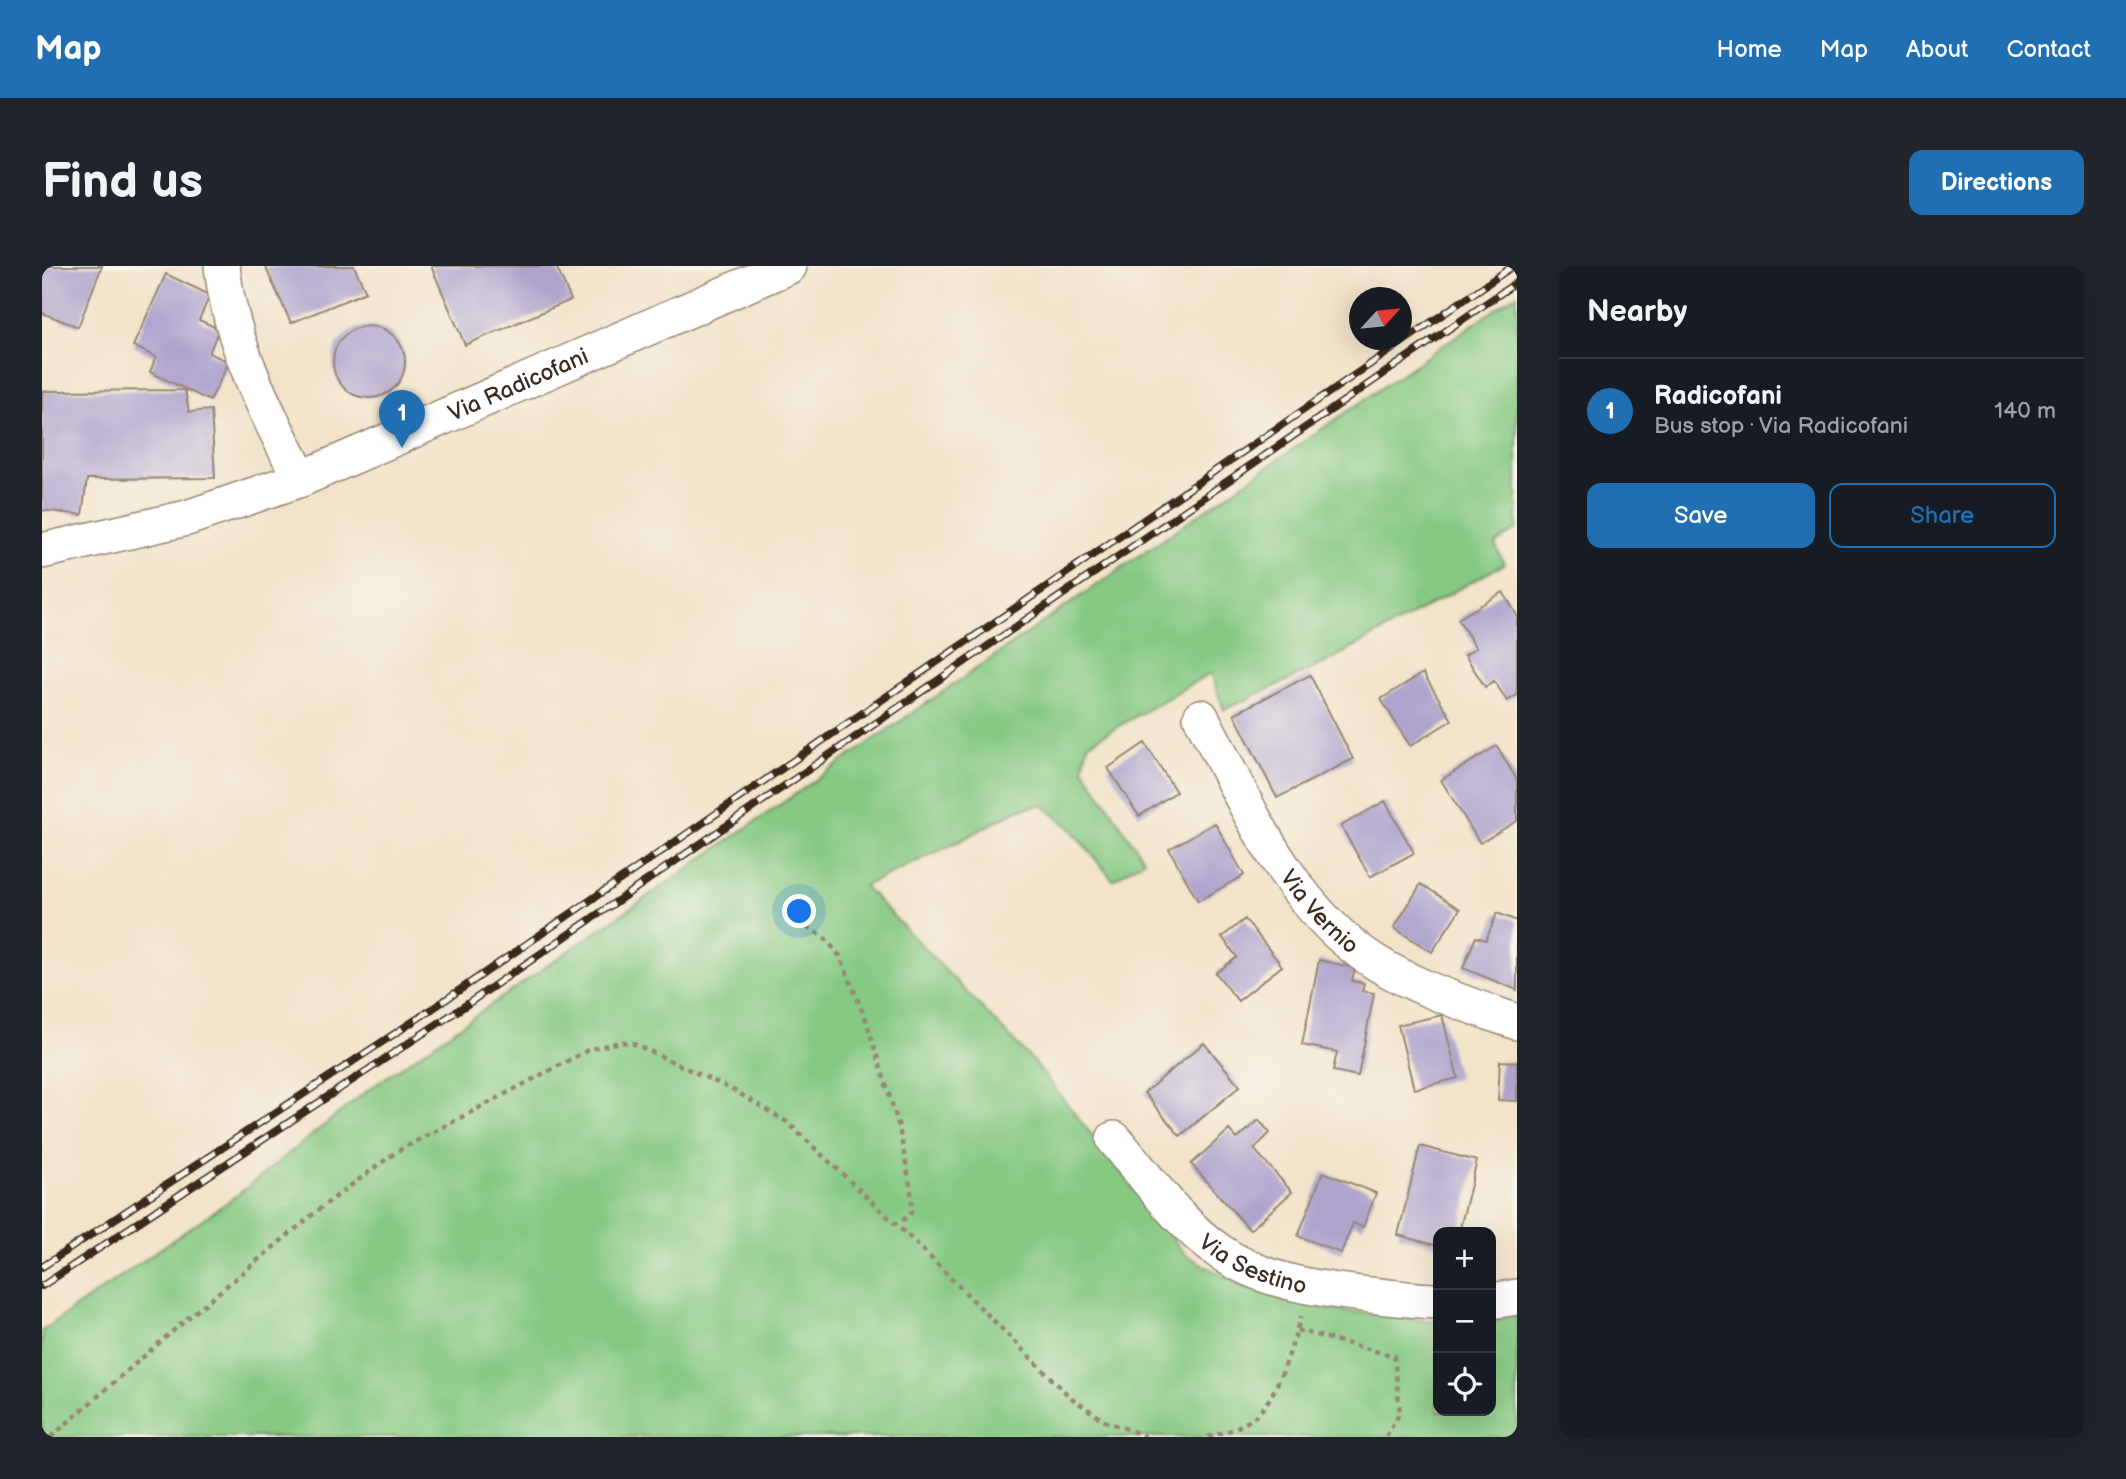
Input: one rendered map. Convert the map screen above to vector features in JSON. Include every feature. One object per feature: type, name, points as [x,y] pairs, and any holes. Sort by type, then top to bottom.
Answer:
[{"type":"street","points":[[222,266],[226,299],[251,376],[301,479]]},
{"type":"street","name":"Via Radicofani","points":[[42,551],[187,518],[301,479],[789,266]]},
{"type":"street","name":"Via Vernio","points":[[1201,717],[1284,871],[1340,935],[1374,961],[1398,975],[1450,998],[1517,1022]]},
{"type":"street","name":"Via Sestino","points":[[1114,1139],[1181,1217],[1220,1252],[1254,1270],[1311,1287],[1433,1300]]},
{"type":"street","points":[[1496,1300],[1517,1297]]},
{"type":"path","points":[[807,928],[824,937],[840,956],[866,1020],[899,1127],[912,1209],[910,1216],[895,1223]]},
{"type":"path","points":[[51,1437],[189,1317],[322,1207],[396,1152],[590,1049],[621,1042],[632,1043],[735,1091],[787,1122],[895,1223],[1070,1397],[1105,1422],[1148,1437]]},
{"type":"path","points":[[1208,1437],[1228,1432],[1255,1416],[1278,1385],[1311,1287]]},
{"type":"path","points":[[1297,1330],[1394,1356],[1400,1412],[1386,1437]]},
{"type":"green space","points":[[1517,294],[1517,529],[1495,544],[1504,564],[1325,663],[1224,710],[1211,673],[1088,744],[1083,768],[1144,860],[1113,880],[1069,827],[1042,805],[1019,809],[960,841],[864,886],[1034,1062],[1186,1255],[1245,1288],[1328,1309],[1433,1321],[1433,1416],[1496,1416],[1496,1321],[1517,1315],[1517,1437],[42,1437],[42,1331],[236,1196],[368,1090]]},
{"type":"building","points":[[42,266],[102,266],[78,327],[42,313]]},
{"type":"building","points":[[265,266],[354,266],[366,292],[291,323]]},
{"type":"building","points":[[431,266],[556,266],[571,300],[465,345]]},
{"type":"building","points":[[166,274],[210,295],[199,320],[219,329],[209,353],[229,362],[210,401],[150,372],[156,357],[133,346]]},
{"type":"building","points":[[369,326],[389,332],[399,342],[405,362],[399,382],[389,392],[369,398],[349,392],[339,382],[333,362],[339,342],[349,332]]},
{"type":"building","points":[[185,390],[189,412],[211,410],[215,478],[87,479],[82,515],[42,510],[42,391]]},
{"type":"building","points":[[1503,592],[1517,615],[1517,695],[1507,701],[1494,681],[1485,687],[1465,655],[1476,648],[1458,619]]},
{"type":"building","points":[[1423,673],[1452,720],[1410,746],[1381,699]]},
{"type":"building","points":[[1310,675],[1353,759],[1277,798],[1234,714]]},
{"type":"building","points":[[1145,743],[1176,792],[1139,816],[1108,768]]},
{"type":"building","points":[[1497,746],[1517,780],[1517,821],[1480,843],[1441,780]]},
{"type":"building","points":[[1385,801],[1414,853],[1370,877],[1341,826]]},
{"type":"building","points":[[1215,823],[1244,875],[1198,901],[1169,849]]},
{"type":"building","points":[[1421,884],[1460,909],[1432,952],[1394,928]]},
{"type":"building","points":[[1497,913],[1517,921],[1517,990],[1463,968],[1476,937],[1486,940]]},
{"type":"building","points":[[1245,919],[1282,966],[1238,1001],[1216,973],[1237,957],[1222,937]]},
{"type":"building","points":[[1319,960],[1355,968],[1352,981],[1364,983],[1362,991],[1374,993],[1358,1076],[1333,1071],[1337,1052],[1302,1045]]},
{"type":"building","points":[[1442,1015],[1458,1078],[1414,1089],[1398,1025]]},
{"type":"building","points":[[1204,1043],[1240,1086],[1180,1136],[1144,1093]]},
{"type":"building","points":[[1500,1061],[1517,1062],[1517,1101],[1498,1100]]},
{"type":"building","points":[[1259,1120],[1270,1133],[1254,1149],[1292,1192],[1250,1230],[1191,1164],[1229,1130],[1237,1139]]},
{"type":"building","points":[[1420,1146],[1477,1161],[1460,1227],[1433,1227],[1433,1245],[1398,1235]]},
{"type":"building","points":[[1323,1172],[1376,1193],[1363,1227],[1353,1223],[1341,1253],[1298,1236]]},
{"type":"railway","points":[[42,1267],[432,1009],[1513,266]]},
{"type":"railway","points":[[42,1286],[466,1005],[1517,282]]},
{"type":"place","name":"Radicofani","points":[[402,448]]}]
